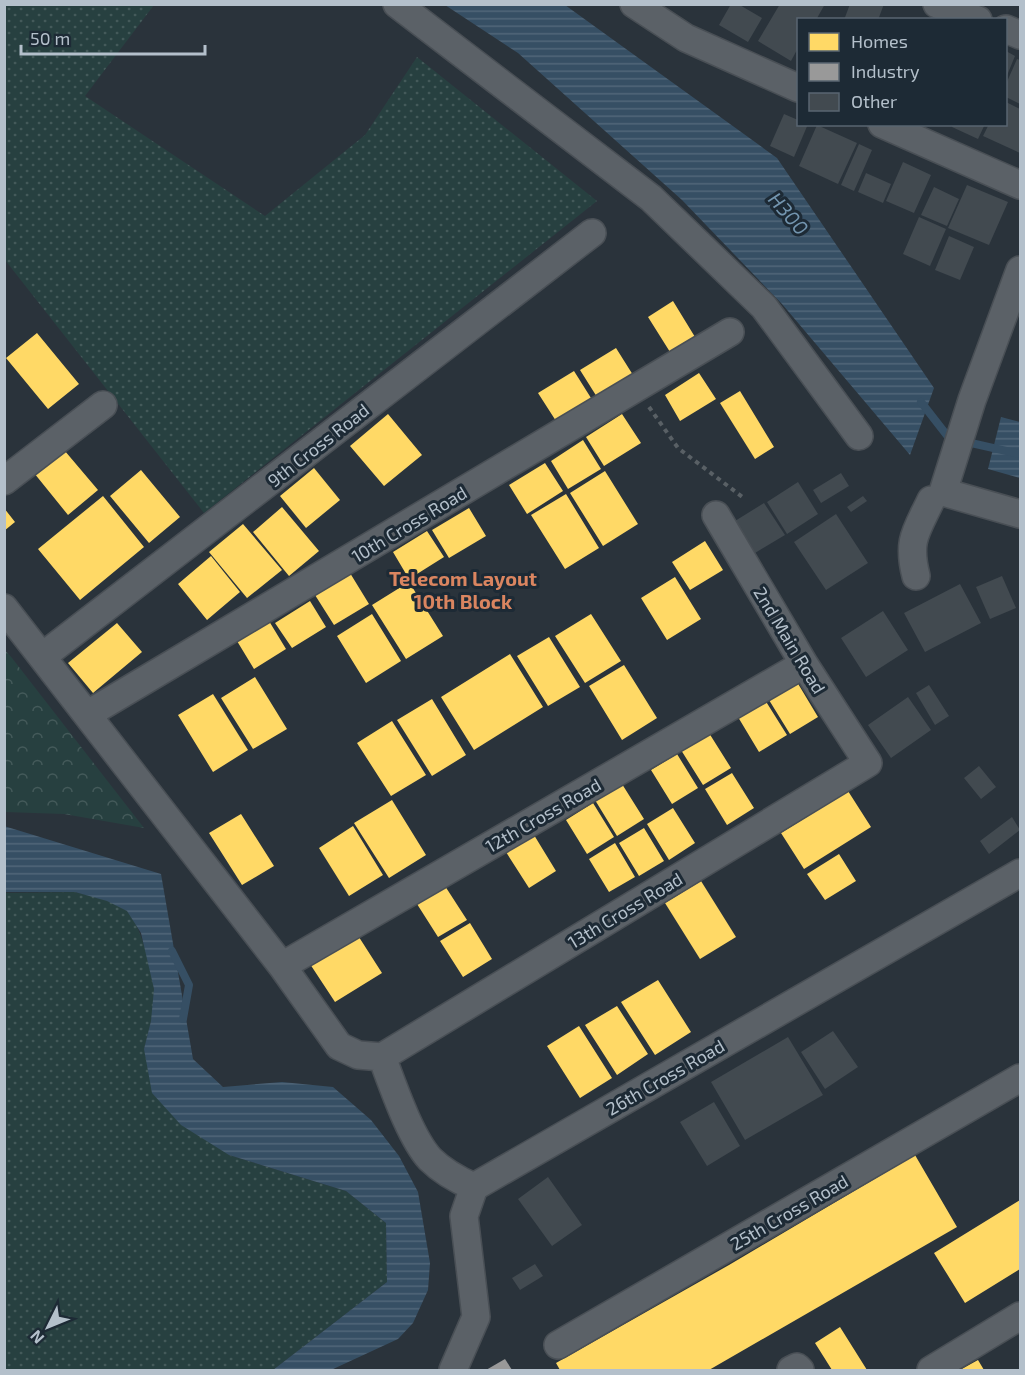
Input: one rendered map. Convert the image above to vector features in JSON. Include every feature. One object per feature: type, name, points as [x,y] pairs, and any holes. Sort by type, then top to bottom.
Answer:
[{"type":"street","points":[[397,4],[651,198],[764,307],[859,436]]},
{"type":"street","points":[[634,4],[686,38],[797,88]]},
{"type":"street","points":[[938,4],[973,18]]},
{"type":"street","points":[[887,126],[1020,185]]},
{"type":"street","name":"9th Cross Road","points":[[43,656],[592,233]]},
{"type":"street","points":[[1020,270],[972,400],[943,492],[1020,514]]},
{"type":"street","name":"10th Cross Road","points":[[88,714],[730,333]]},
{"type":"street","points":[[4,481],[103,405]]},
{"type":"street","points":[[916,576],[912,562],[912,540],[931,500]]},
{"type":"street","name":"2nd Main Road","points":[[716,515],[804,664],[867,763]]},
{"type":"street","points":[[4,608],[282,966],[339,1046],[358,1055],[382,1057],[413,1131],[429,1158],[452,1177],[474,1187],[465,1216],[476,1317],[453,1371]]},
{"type":"street","name":"12th Cross Road","points":[[282,966],[804,664]]},
{"type":"street","name":"13th Cross Road","points":[[382,1057],[867,763]]},
{"type":"street","name":"26th Cross Road","points":[[474,1187],[1020,873]]},
{"type":"street","name":"25th Cross Road","points":[[558,1345],[1020,1078]]},
{"type":"street","points":[[931,1371],[1020,1316]]},
{"type":"street","points":[[791,1371],[797,1367],[800,1371]]},
{"type":"path","points":[[636,389],[678,448],[745,499]]},
{"type":"green space","points":[[5,5],[154,5],[85,96],[265,216],[365,135],[417,57],[597,201],[204,513],[5,260]]},
{"type":"green space","points":[[4,649],[144,828],[64,814],[5,812]]},
{"type":"green space","points":[[75,892],[117,904],[132,917],[145,948],[154,990],[153,1012],[144,1049],[229,1155],[346,1191],[386,1223],[387,1282],[273,1370],[5,1370],[4,893]]},
{"type":"water","points":[[445,5],[565,5],[777,158],[934,388],[910,455],[782,304],[682,200],[518,53]]},
{"type":"water","points":[[1001,417],[1020,422],[1020,478],[988,469]]},
{"type":"water","points":[[4,826],[161,874],[193,1059],[223,1087],[282,1082],[333,1087],[371,1120],[399,1156],[418,1192],[430,1263],[428,1290],[413,1323],[398,1339],[331,1370],[273,1370],[387,1282],[386,1223],[346,1191],[229,1155],[181,1125],[152,1093],[144,1049],[151,1021],[154,989],[141,933],[127,911],[107,901],[75,892],[5,892]]},
{"type":"building: Homes","points":[[673,301],[695,337],[670,352],[648,317]]},
{"type":"building: Homes","points":[[37,333],[79,384],[48,409],[6,358]]},
{"type":"building: Homes","points":[[616,348],[633,375],[597,397],[580,370]]},
{"type":"building: Homes","points":[[574,371],[591,398],[556,421],[538,393]]},
{"type":"building: Homes","points":[[699,373],[716,399],[680,421],[665,395]]},
{"type":"building: Homes","points":[[740,391],[774,447],[755,459],[720,403]]},
{"type":"building: Homes","points":[[388,414],[422,455],[384,486],[350,446]]},
{"type":"building: Homes","points":[[622,414],[641,443],[604,466],[586,437]]},
{"type":"building: Homes","points":[[583,440],[601,469],[568,489],[551,461]]},
{"type":"building: Homes","points":[[59,444],[98,490],[68,515],[30,468]]},
{"type":"building: Homes","points":[[545,463],[563,491],[527,514],[509,485]]},
{"type":"building: Homes","points":[[314,468],[340,500],[306,528],[280,496]]},
{"type":"building: Homes","points":[[141,470],[180,517],[149,543],[110,496]]},
{"type":"building: Homes","points":[[605,471],[638,524],[603,546],[570,493]]},
{"type":"building: Homes","points":[[566,494],[599,548],[565,569],[531,515]]},
{"type":"building: Homes","points":[[103,496],[144,547],[80,600],[38,549]]},
{"type":"building: Homes","points":[[282,507],[319,551],[289,576],[253,532]]},
{"type":"building: Homes","points":[[4,508],[15,522],[4,531]]},
{"type":"building: Homes","points":[[469,508],[486,536],[449,558],[432,530]]},
{"type":"building: Homes","points":[[243,524],[282,570],[247,598],[209,552]]},
{"type":"building: Homes","points":[[427,531],[444,557],[409,579],[393,552]]},
{"type":"building: Homes","points":[[705,541],[723,570],[690,590],[672,562]]},
{"type":"building: Homes","points":[[211,556],[240,592],[207,620],[178,584]]},
{"type":"building: Homes","points":[[350,573],[369,604],[334,625],[315,595]]},
{"type":"building: Homes","points":[[675,577],[701,619],[667,640],[641,598]]},
{"type":"building: Homes","points":[[409,582],[443,636],[406,659],[372,605]]},
{"type":"building: Homes","points":[[310,601],[326,627],[292,648],[275,623]]},
{"type":"building: Homes","points":[[372,614],[401,661],[366,683],[337,636]]},
{"type":"building: Homes","points":[[591,614],[621,661],[585,683],[555,636]]},
{"type":"building: Homes","points":[[269,621],[286,649],[254,669],[237,641]]},
{"type":"building: Homes","points":[[117,623],[142,652],[93,693],[68,663]]},
{"type":"building: Homes","points":[[549,637],[580,687],[548,706],[517,656]]},
{"type":"building: Homes","points":[[510,654],[543,707],[474,750],[441,697]]},
{"type":"building: Homes","points":[[624,665],[657,718],[622,740],[589,686]]},
{"type":"building: Homes","points":[[255,677],[287,729],[253,749],[221,698]]},
{"type":"building: Homes","points":[[797,682],[818,717],[790,734],[769,700]]},
{"type":"building: Homes","points":[[213,694],[248,750],[213,772],[178,715]]},
{"type":"building: Homes","points":[[432,699],[466,755],[432,776],[397,720]]},
{"type":"building: Homes","points":[[765,700],[787,735],[759,752],[738,717]]},
{"type":"building: Homes","points":[[392,721],[426,775],[391,796],[357,743]]},
{"type":"building: Homes","points":[[709,733],[731,768],[703,785],[681,750]]},
{"type":"building: Homes","points":[[677,754],[698,788],[672,804],[651,770]]},
{"type":"building: Homes","points":[[732,773],[754,808],[727,825],[705,789]]},
{"type":"building: Homes","points":[[622,784],[644,819],[617,836],[595,800]]},
{"type":"building: Homes","points":[[848,791],[871,827],[804,869],[781,833]]},
{"type":"building: Homes","points":[[392,800],[426,855],[389,878],[354,823]]},
{"type":"building: Homes","points":[[593,803],[614,837],[587,854],[566,820]]},
{"type":"building: Homes","points":[[673,808],[695,843],[669,860],[647,824]]},
{"type":"building: Homes","points":[[241,814],[274,866],[242,885],[209,833]]},
{"type":"building: Homes","points":[[353,826],[383,875],[349,896],[319,848]]},
{"type":"building: Homes","points":[[644,828],[664,861],[639,876],[619,843]]},
{"type":"building: Homes","points":[[534,835],[556,871],[529,888],[506,852]]},
{"type":"building: Homes","points":[[615,843],[635,877],[609,892],[589,859]]},
{"type":"building: Homes","points":[[839,854],[856,881],[825,900],[807,874]]},
{"type":"building: Homes","points":[[701,881],[736,937],[700,959],[665,903]]},
{"type":"building: Homes","points":[[445,886],[467,920],[438,937],[417,904]]},
{"type":"building: Homes","points":[[470,923],[492,959],[463,977],[440,941]]},
{"type":"building: Homes","points":[[357,934],[382,973],[335,1002],[310,964]]},
{"type":"building: Homes","points":[[658,980],[691,1032],[655,1055],[621,1002]]},
{"type":"building: Homes","points":[[617,1006],[648,1054],[617,1075],[585,1025]]},
{"type":"building: Homes","points":[[579,1026],[612,1078],[580,1098],[547,1046]]},
{"type":"building: Homes","points":[[915,1155],[957,1227],[709,1370],[560,1370],[556,1363],[729,1265]]},
{"type":"building: Homes","points":[[1020,1200],[1020,1269],[965,1303],[934,1253]]},
{"type":"building: Homes","points":[[840,1327],[867,1370],[832,1370],[815,1343]]},
{"type":"building: Homes","points":[[978,1360],[984,1370],[960,1370]]},
{"type":"building: Industry","points":[[505,1359],[512,1370],[486,1370]]},
{"type":"building: Other","points":[[731,4],[738,4],[762,18],[748,42],[719,25]]},
{"type":"building: Other","points":[[780,4],[825,4],[817,18],[797,18],[797,50],[791,61],[758,41]]},
{"type":"building: Other","points":[[850,4],[884,4],[879,18],[845,18]]},
{"type":"building: Other","points":[[1007,52],[1015,56],[1007,76]]},
{"type":"building: Other","points":[[1017,59],[1020,60],[1020,104],[1007,98],[1007,82]]},
{"type":"building: Other","points":[[1007,102],[1020,109],[1020,153],[983,136],[988,126],[1007,126]]},
{"type":"building: Other","points":[[784,114],[797,120],[797,126],[807,126],[794,157],[770,146]]},
{"type":"building: Other","points":[[817,126],[857,143],[838,184],[799,166]]},
{"type":"building: Other","points":[[952,126],[984,126],[978,139]]},
{"type":"building: Other","points":[[859,144],[872,150],[854,191],[841,185]]},
{"type":"building: Other","points":[[903,162],[931,175],[914,213],[886,201]]},
{"type":"building: Other","points":[[866,173],[891,184],[883,203],[858,192]]},
{"type":"building: Other","points":[[967,185],[1008,202],[989,245],[948,228]]},
{"type":"building: Other","points":[[934,187],[959,199],[947,226],[921,215]]},
{"type":"building: Other","points":[[919,217],[946,229],[930,266],[903,254]]},
{"type":"building: Other","points":[[949,236],[974,247],[960,280],[935,270]]},
{"type":"building: Other","points":[[841,473],[849,486],[821,503],[813,490]]},
{"type":"building: Other","points":[[798,482],[818,514],[787,534],[767,502]]},
{"type":"building: Other","points":[[863,496],[867,501],[851,512],[847,507]]},
{"type":"building: Other","points":[[764,503],[785,535],[755,553],[735,521]]},
{"type":"building: Other","points":[[836,514],[868,563],[826,590],[794,542]]},
{"type":"building: Other","points":[[1002,576],[1016,608],[990,619],[976,587]]},
{"type":"building: Other","points":[[960,584],[981,623],[925,652],[904,613]]},
{"type":"building: Other","points":[[883,611],[908,650],[866,677],[841,638]]},
{"type":"building: Other","points":[[929,685],[949,716],[935,725],[916,693]]},
{"type":"building: Other","points":[[908,697],[931,730],[891,758],[868,725]]},
{"type":"building: Other","points":[[979,766],[996,787],[981,799],[964,778]]},
{"type":"building: Other","points":[[1012,817],[1020,830],[989,854],[980,841]]},
{"type":"building: Other","points":[[833,1031],[858,1067],[825,1089],[801,1052]]},
{"type":"building: Other","points":[[788,1037],[823,1095],[745,1140],[711,1082]]},
{"type":"building: Other","points":[[714,1102],[740,1146],[707,1166],[680,1122]]},
{"type":"building: Other","points":[[548,1177],[582,1225],[552,1246],[518,1199]]},
{"type":"building: Other","points":[[535,1264],[543,1276],[520,1290],[512,1278]]},
{"type":"waterway","name":"H300","points":[[921,402],[949,438],[1020,454]]},
{"type":"waterway","points":[[172,951],[189,985],[183,1019]]},
{"type":"district","name":"Telecom Layout 10th Block","points":[[463,590]]}]
